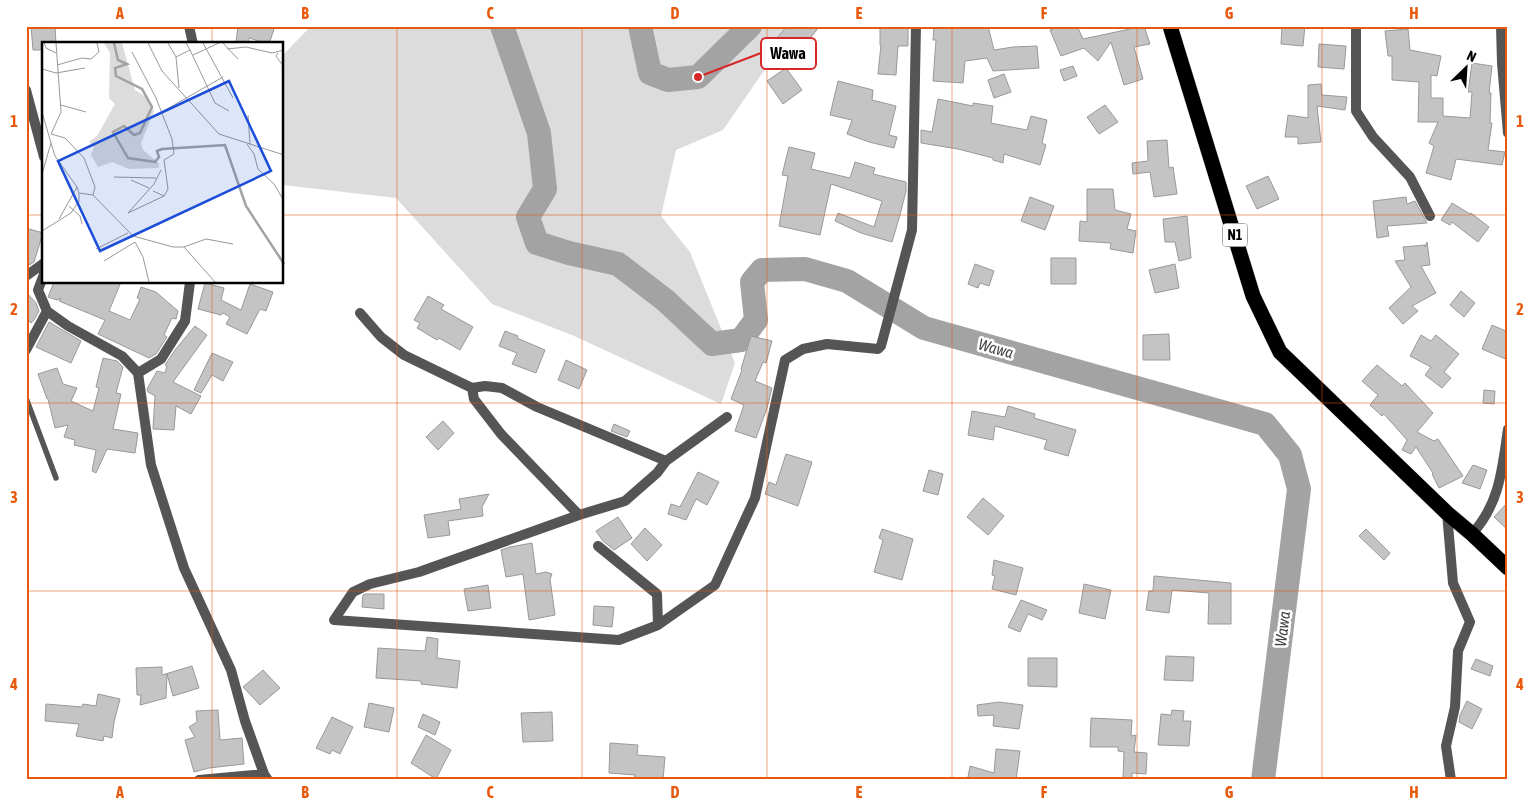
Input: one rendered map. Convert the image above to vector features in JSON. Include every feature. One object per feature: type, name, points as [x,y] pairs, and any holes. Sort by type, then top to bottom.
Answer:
[{"type":"highway","name":"N1","points":[[1170,26],[1253,296],[1280,352],[1447,513],[1508,568]]},
{"type":"street","points":[[189,26],[193,42]]},
{"type":"street","points":[[727,417],[666,461],[657,473],[625,501],[579,515],[419,572],[370,584],[353,592],[334,620],[619,640],[658,625],[715,585],[755,498],[785,360],[803,349],[827,344],[878,349],[881,346],[912,230],[916,26]]},
{"type":"street","points":[[1356,26],[1356,111],[1373,137],[1410,177],[1430,216]]},
{"type":"street","points":[[1501,26],[1508,133]]},
{"type":"street","points":[[26,90],[42,150]]},
{"type":"street","points":[[26,276],[42,264]]},
{"type":"street","points":[[42,279],[38,290],[47,311],[68,326],[122,356],[138,373],[151,465],[184,568],[231,670],[246,721],[266,777],[199,780]]},
{"type":"street","points":[[138,373],[161,359],[185,321],[190,284]]},
{"type":"street","points":[[26,350],[47,311]]},
{"type":"street","points":[[360,313],[381,337],[404,355],[472,388],[485,386],[502,388],[536,407],[666,461]]},
{"type":"street","points":[[472,388],[474,399],[501,434],[579,515]]},
{"type":"street","points":[[1472,534],[1484,521],[1499,486],[1508,429]]},
{"type":"street","points":[[1447,513],[1454,583],[1470,622],[1458,651],[1455,707],[1446,746],[1451,780]]},
{"type":"street","points":[[598,546],[657,594],[658,625]]},
{"type":"lane","points":[[26,398],[56,478]]},
{"type":"shaded area","points":[[311,26],[795,26],[723,130],[676,150],[661,216],[690,252],[735,363],[721,404],[572,335],[492,304],[396,198],[284,185],[284,54]]},
{"type":"building","points":[[31,26],[55,26],[56,42],[42,42],[42,50],[33,50]]},
{"type":"building","points":[[238,26],[275,26],[270,42],[249,38],[248,42],[236,42]]},
{"type":"building","points":[[787,26],[820,26],[807,42],[810,45],[797,60],[774,42]]},
{"type":"building","points":[[880,26],[908,26],[908,46],[898,46],[896,75],[878,74],[881,45]]},
{"type":"building","points":[[934,26],[988,26],[994,50],[1037,46],[1039,68],[993,71],[987,58],[965,61],[963,83],[933,81],[936,40],[933,40]]},
{"type":"building","points":[[1060,26],[1077,26],[1083,39],[1130,29],[1129,26],[1144,26],[1150,44],[1134,47],[1143,79],[1124,85],[1111,42],[1098,61],[1084,48],[1061,56],[1050,30]]},
{"type":"building","points":[[1282,26],[1305,26],[1303,46],[1281,44]]},
{"type":"building","points":[[1408,29],[1410,50],[1441,56],[1437,76],[1431,75],[1431,98],[1443,98],[1443,116],[1470,118],[1472,92],[1468,92],[1472,63],[1492,66],[1489,93],[1491,93],[1490,123],[1492,123],[1488,150],[1505,152],[1502,165],[1456,159],[1451,180],[1426,173],[1434,146],[1429,143],[1438,122],[1418,122],[1419,82],[1392,80],[1392,56],[1388,56],[1385,31]]},
{"type":"building","points":[[1319,44],[1346,46],[1344,69],[1318,67]]},
{"type":"building","points":[[1073,66],[1077,76],[1064,81],[1060,70]]},
{"type":"building","points":[[786,68],[802,90],[783,104],[767,81]]},
{"type":"building","points":[[1004,74],[1011,92],[994,98],[988,80]]},
{"type":"building","points":[[838,81],[873,90],[872,100],[896,106],[889,135],[897,137],[894,148],[847,134],[852,120],[830,115]]},
{"type":"building","points":[[1321,84],[1322,95],[1347,97],[1345,110],[1317,106],[1321,142],[1298,144],[1298,137],[1285,137],[1288,115],[1308,118],[1308,85]]},
{"type":"building","points":[[938,99],[973,106],[973,103],[993,106],[991,123],[1006,126],[1027,130],[1031,116],[1047,120],[1042,143],[1046,145],[1040,165],[1004,154],[1003,163],[993,160],[993,158],[958,149],[921,143],[921,130],[932,132]]},
{"type":"building","points":[[1105,105],[1118,122],[1099,134],[1087,117]]},
{"type":"building","points":[[1167,140],[1169,168],[1173,167],[1177,194],[1154,197],[1150,172],[1133,174],[1132,163],[1148,161],[1147,141]]},
{"type":"building","points":[[789,147],[815,153],[811,169],[850,178],[855,162],[875,168],[873,174],[906,182],[906,191],[892,242],[861,233],[835,221],[838,213],[874,227],[882,201],[831,184],[820,235],[779,226],[788,176],[782,175]]},
{"type":"building","points":[[1268,176],[1279,199],[1257,209],[1246,186]]},
{"type":"building","points":[[1087,189],[1113,189],[1115,210],[1131,214],[1127,229],[1136,231],[1133,253],[1110,249],[1111,243],[1079,241],[1080,221],[1087,222]]},
{"type":"building","points":[[1030,197],[1054,206],[1045,230],[1021,221]]},
{"type":"building","points":[[1406,197],[1407,204],[1415,201],[1427,223],[1387,226],[1389,236],[1377,238],[1373,201]]},
{"type":"building","points":[[1452,203],[1471,213],[1489,227],[1478,242],[1452,222],[1450,225],[1441,220]]},
{"type":"building","points":[[1187,216],[1191,258],[1179,261],[1175,242],[1165,242],[1163,219]]},
{"type":"building","points":[[26,228],[42,233],[42,236],[34,262],[26,267]]},
{"type":"building","points":[[1427,242],[1430,265],[1421,266],[1436,293],[1412,306],[1418,311],[1403,324],[1389,308],[1411,287],[1395,261],[1405,260],[1403,247],[1425,245],[1425,247]]},
{"type":"building","points":[[1051,258],[1076,258],[1076,284],[1051,284]]},
{"type":"building","points":[[975,264],[994,271],[989,286],[980,283],[978,288],[968,284]]},
{"type":"building","points":[[1175,264],[1179,288],[1155,293],[1149,270]]},
{"type":"building","points":[[53,284],[120,284],[109,311],[130,320],[140,299],[137,298],[141,287],[156,292],[178,311],[176,319],[172,318],[164,335],[167,337],[156,354],[149,358],[98,334],[105,320],[59,301],[61,298],[57,300],[48,297]]},
{"type":"building","points":[[205,284],[224,288],[221,300],[241,310],[250,284],[273,292],[266,311],[260,309],[247,334],[226,324],[230,317],[223,313],[221,315],[198,309]]},
{"type":"building","points":[[1461,291],[1475,303],[1464,317],[1450,305]]},
{"type":"building","points":[[26,292],[36,303],[39,311],[31,323],[26,318]]},
{"type":"building","points":[[428,296],[444,305],[441,309],[473,327],[460,350],[439,338],[437,340],[417,328],[420,323],[414,320]]},
{"type":"building","points":[[49,322],[81,341],[71,363],[36,347]]},
{"type":"building","points":[[1492,325],[1508,332],[1508,360],[1482,349]]},
{"type":"building","points":[[195,326],[207,335],[173,382],[201,396],[191,414],[176,406],[174,430],[153,429],[155,396],[148,392],[147,389],[157,371],[165,373],[167,366],[165,365]]},
{"type":"building","points":[[505,331],[545,350],[536,373],[512,364],[517,353],[499,346]]},
{"type":"building","points":[[1169,334],[1170,360],[1143,360],[1143,335]]},
{"type":"building","points":[[1421,335],[1431,341],[1436,335],[1459,354],[1444,372],[1451,378],[1442,388],[1425,375],[1431,367],[1410,356]]},
{"type":"building","points":[[751,336],[772,341],[766,363],[763,362],[755,381],[772,388],[756,438],[735,431],[744,405],[731,399],[742,370]]},
{"type":"building","points":[[212,353],[233,362],[223,381],[212,375],[201,393],[194,390]]},
{"type":"building","points":[[103,358],[117,361],[123,367],[116,393],[121,394],[113,429],[138,433],[135,453],[107,449],[96,473],[92,471],[96,450],[74,445],[75,440],[64,437],[68,425],[55,428],[48,399],[38,374],[57,368],[63,384],[77,388],[71,401],[93,411],[99,388],[96,387]]},
{"type":"building","points":[[566,360],[587,370],[579,389],[558,380]]},
{"type":"building","points":[[1377,365],[1402,386],[1405,383],[1433,413],[1417,432],[1434,441],[1438,439],[1463,476],[1439,488],[1433,473],[1416,447],[1411,454],[1402,450],[1407,440],[1384,414],[1382,416],[1370,405],[1378,395],[1362,381]]},
{"type":"building","points":[[1484,390],[1495,391],[1494,404],[1483,403]]},
{"type":"building","points":[[1008,406],[1035,414],[1034,418],[1076,430],[1068,456],[1044,449],[1047,440],[995,426],[993,440],[968,435],[972,411],[1005,417]]},
{"type":"building","points":[[443,421],[454,433],[438,450],[426,437]]},
{"type":"building","points":[[614,424],[630,431],[627,437],[611,431]]},
{"type":"building","points":[[786,454],[812,462],[798,506],[765,494],[769,482],[776,485]]},
{"type":"building","points":[[1473,465],[1487,470],[1480,489],[1462,483]]},
{"type":"building","points":[[929,470],[943,474],[938,495],[923,491]]},
{"type":"building","points":[[698,472],[719,482],[707,505],[696,499],[686,520],[668,514],[671,504],[680,507]]},
{"type":"building","points":[[489,494],[482,507],[483,516],[448,521],[450,535],[428,538],[424,515],[461,509],[459,499]]},
{"type":"building","points":[[983,498],[1004,516],[988,535],[967,517]]},
{"type":"building","points":[[1508,502],[1508,530],[1494,517]]},
{"type":"building","points":[[618,517],[632,538],[614,550],[603,541],[596,531]]},
{"type":"building","points":[[645,528],[662,545],[647,561],[631,544]]},
{"type":"building","points":[[882,529],[913,539],[902,580],[874,572],[883,540],[879,538]]},
{"type":"building","points":[[1366,529],[1390,553],[1384,560],[1359,536]]},
{"type":"building","points":[[532,543],[536,574],[546,572],[552,574],[550,579],[555,615],[529,620],[523,574],[506,577],[501,550]]},
{"type":"building","points":[[994,560],[1023,568],[1016,595],[992,589],[995,576],[992,575]]},
{"type":"building","points":[[1154,576],[1231,583],[1231,624],[1208,624],[1209,593],[1172,590],[1169,613],[1146,610],[1149,591],[1153,591]]},
{"type":"building","points":[[1084,584],[1111,590],[1105,619],[1079,613]]},
{"type":"building","points":[[488,585],[491,608],[468,611],[464,589]]},
{"type":"building","points":[[384,594],[384,609],[362,607],[363,595]]},
{"type":"building","points":[[1021,600],[1047,610],[1042,620],[1028,614],[1020,632],[1008,627]]},
{"type":"building","points":[[594,606],[614,607],[612,627],[593,625]]},
{"type":"building","points":[[427,637],[438,639],[437,658],[460,661],[457,688],[421,684],[421,681],[376,678],[378,648],[425,651]]},
{"type":"building","points":[[1166,656],[1194,657],[1193,681],[1164,680]]},
{"type":"building","points":[[1028,658],[1057,658],[1057,687],[1028,686]]},
{"type":"building","points":[[1476,659],[1493,666],[1490,676],[1471,669]]},
{"type":"building","points":[[192,666],[199,688],[173,696],[167,674],[166,698],[140,705],[141,695],[137,695],[136,668],[162,667],[162,675]]},
{"type":"building","points":[[263,670],[280,688],[260,705],[243,687]]},
{"type":"building","points":[[98,694],[120,699],[112,738],[104,736],[103,741],[76,736],[79,724],[45,721],[46,704],[82,707],[83,704],[96,706]]},
{"type":"building","points":[[1467,701],[1482,709],[1472,729],[1459,722],[1460,715]]},
{"type":"building","points":[[999,702],[1023,705],[1019,729],[993,726],[994,715],[978,716],[977,705]]},
{"type":"building","points":[[369,703],[394,708],[389,732],[364,727]]},
{"type":"building","points":[[218,710],[220,740],[242,738],[244,764],[209,768],[194,772],[185,740],[195,737],[189,727],[197,722],[196,711]]},
{"type":"building","points":[[1172,710],[1184,711],[1183,721],[1191,721],[1189,746],[1158,745],[1161,714],[1171,715]]},
{"type":"building","points":[[552,712],[553,741],[523,742],[521,713]]},
{"type":"building","points":[[423,714],[440,722],[435,735],[418,727]]},
{"type":"building","points":[[332,717],[353,727],[340,754],[332,750],[330,754],[316,748]]},
{"type":"building","points":[[1091,718],[1132,720],[1131,736],[1136,735],[1134,752],[1147,753],[1146,774],[1132,773],[1132,778],[1123,778],[1124,752],[1118,751],[1118,747],[1090,747]]},
{"type":"building","points":[[426,735],[451,750],[436,779],[411,763]]},
{"type":"building","points":[[610,743],[638,745],[637,755],[665,757],[663,780],[634,780],[635,775],[609,773]]},
{"type":"building","points":[[996,749],[1020,751],[1016,780],[976,780],[968,777],[970,766],[994,773]]},
{"type":"waterway","name":"Wawa","points":[[502,26],[539,133],[545,189],[528,217],[537,243],[569,253],[618,264],[665,300],[712,344],[741,340],[756,320],[752,282],[762,270],[805,269],[847,281],[924,328],[1265,424],[1290,455],[1299,489],[1263,780]]},
{"type":"waterway","name":"Wawa","points":[[640,26],[650,73],[668,80],[698,77],[750,26]]},
{"type":"place","name":"Wawa","points":[[698,77]]}]
